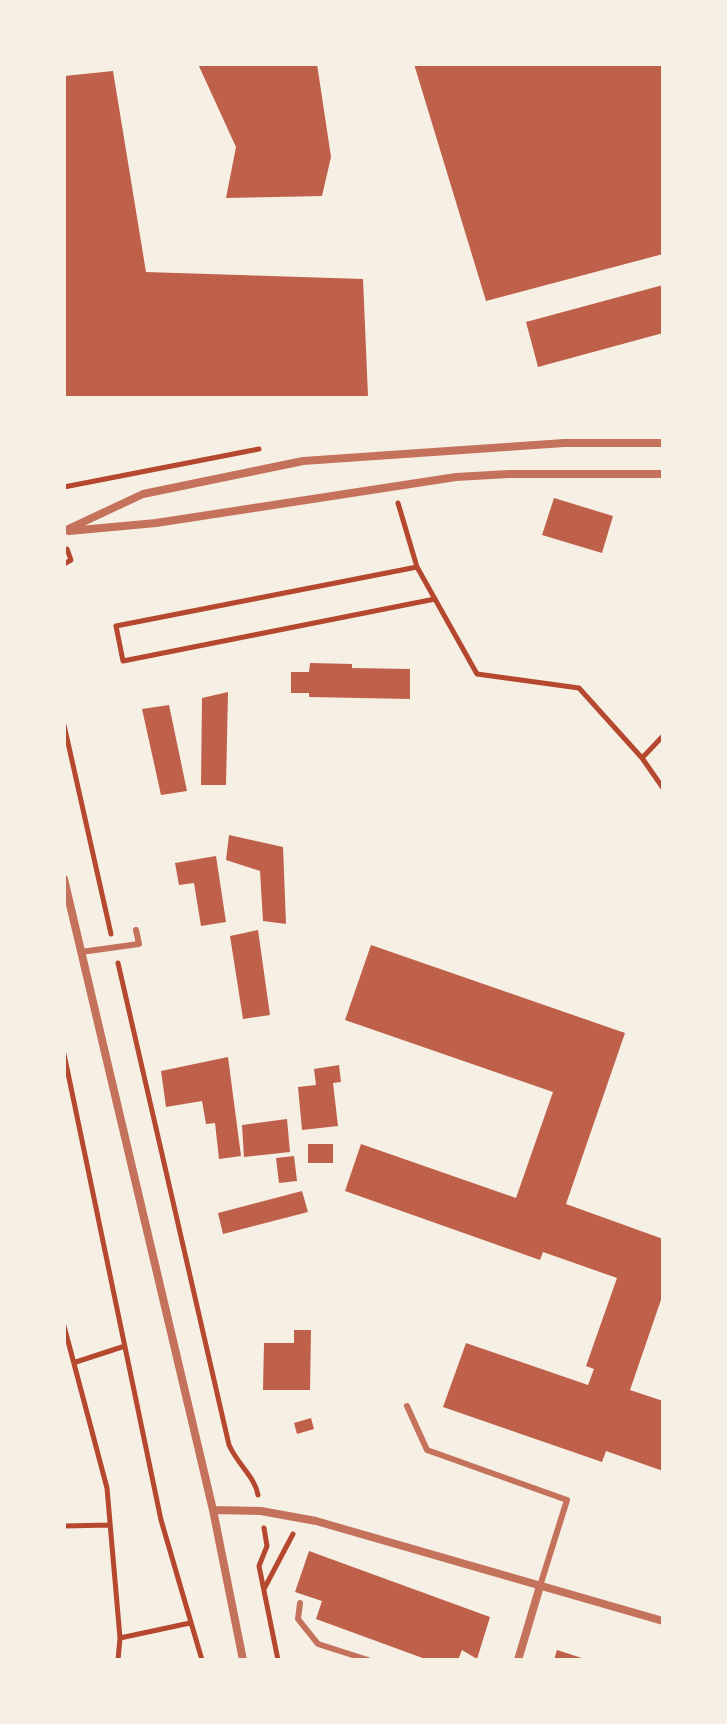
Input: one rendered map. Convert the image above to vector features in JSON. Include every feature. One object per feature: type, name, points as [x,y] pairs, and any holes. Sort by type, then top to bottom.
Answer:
[{"type":"street","points":[[64,531],[143,494],[303,461],[564,443],[663,443]]},
{"type":"street","points":[[64,531],[184,519],[393,485],[509,474],[663,474]]},
{"type":"street","points":[[64,879],[213,1510],[243,1660]]},
{"type":"street","points":[[213,1510],[261,1511],[301,1519],[663,1621]]},
{"type":"street","points":[[518,1660],[540,1586]]},
{"type":"lane","points":[[81,952],[139,944],[136,930]]},
{"type":"lane","points":[[407,1406],[427,1450],[567,1500],[540,1586]]},
{"type":"lane","points":[[300,1603],[298,1619],[318,1644],[368,1660]]},
{"type":"path","points":[[393,485],[417,567],[477,674],[579,688],[642,758],[663,788]]},
{"type":"path","points":[[64,538],[71,560],[64,564]]},
{"type":"path","points":[[417,567],[116,626],[123,661],[435,599]]},
{"type":"path","points":[[64,725],[229,1445],[238,1465],[256,1482],[267,1546],[259,1566],[278,1660]]},
{"type":"path","points":[[642,758],[663,736]]},
{"type":"path","points":[[64,1054],[161,1520],[202,1660]]},
{"type":"path","points":[[64,1326],[107,1488],[120,1638],[118,1660]]},
{"type":"path","points":[[76,1362],[125,1346]]},
{"type":"path","points":[[264,1590],[301,1519]]},
{"type":"path","points":[[64,1526],[110,1525]]},
{"type":"path","points":[[120,1638],[190,1623]]},
{"type":"building","points":[[198,64],[317,64],[331,157],[322,196],[226,198],[236,147]]},
{"type":"building","points":[[414,64],[663,64],[663,254],[486,301]]},
{"type":"building","points":[[113,71],[146,272],[363,279],[368,396],[64,396],[64,76]]},
{"type":"building","points":[[663,285],[663,333],[538,367],[526,322]]},
{"type":"building","points":[[554,498],[613,516],[602,553],[542,535]]},
{"type":"building","points":[[310,663],[352,664],[352,668],[410,669],[410,699],[309,697],[309,693],[291,693],[291,672],[309,672]]},
{"type":"building","points":[[228,692],[226,785],[201,785],[202,698]]},
{"type":"building","points":[[169,705],[187,791],[161,795],[142,709]]},
{"type":"building","points":[[229,835],[283,847],[286,924],[263,921],[260,871],[226,860]]},
{"type":"building","points":[[216,856],[226,922],[201,926],[194,883],[179,885],[175,863]]},
{"type":"building","points":[[258,930],[270,1015],[243,1019],[230,936]]},
{"type":"building","points":[[371,945],[625,1033],[566,1204],[663,1239],[663,1294],[630,1390],[663,1401],[663,1471],[606,1451],[602,1462],[443,1407],[466,1343],[588,1385],[594,1369],[586,1366],[617,1278],[543,1252],[540,1260],[345,1191],[361,1144],[516,1198],[553,1092],[345,1020]]},
{"type":"building","points":[[228,1057],[241,1156],[219,1159],[215,1123],[206,1124],[202,1101],[166,1107],[161,1071]]},
{"type":"building","points":[[339,1065],[341,1082],[333,1083],[338,1126],[302,1130],[298,1087],[316,1085],[314,1069]]},
{"type":"building","points":[[287,1119],[290,1152],[244,1157],[242,1125]]},
{"type":"building","points":[[308,1144],[333,1144],[333,1163],[308,1163]]},
{"type":"building","points":[[294,1156],[297,1181],[279,1183],[276,1158]]},
{"type":"building","points":[[302,1191],[308,1212],[223,1234],[218,1213]]},
{"type":"building","points":[[294,1330],[311,1330],[310,1390],[263,1390],[264,1343],[294,1343]]},
{"type":"building","points":[[311,1418],[314,1429],[297,1434],[294,1423]]},
{"type":"building","points":[[309,1551],[490,1617],[477,1659],[462,1650],[458,1660],[428,1660],[316,1619],[322,1601],[295,1592]]},
{"type":"building","points":[[557,1650],[585,1659],[585,1660],[554,1660]]}]
